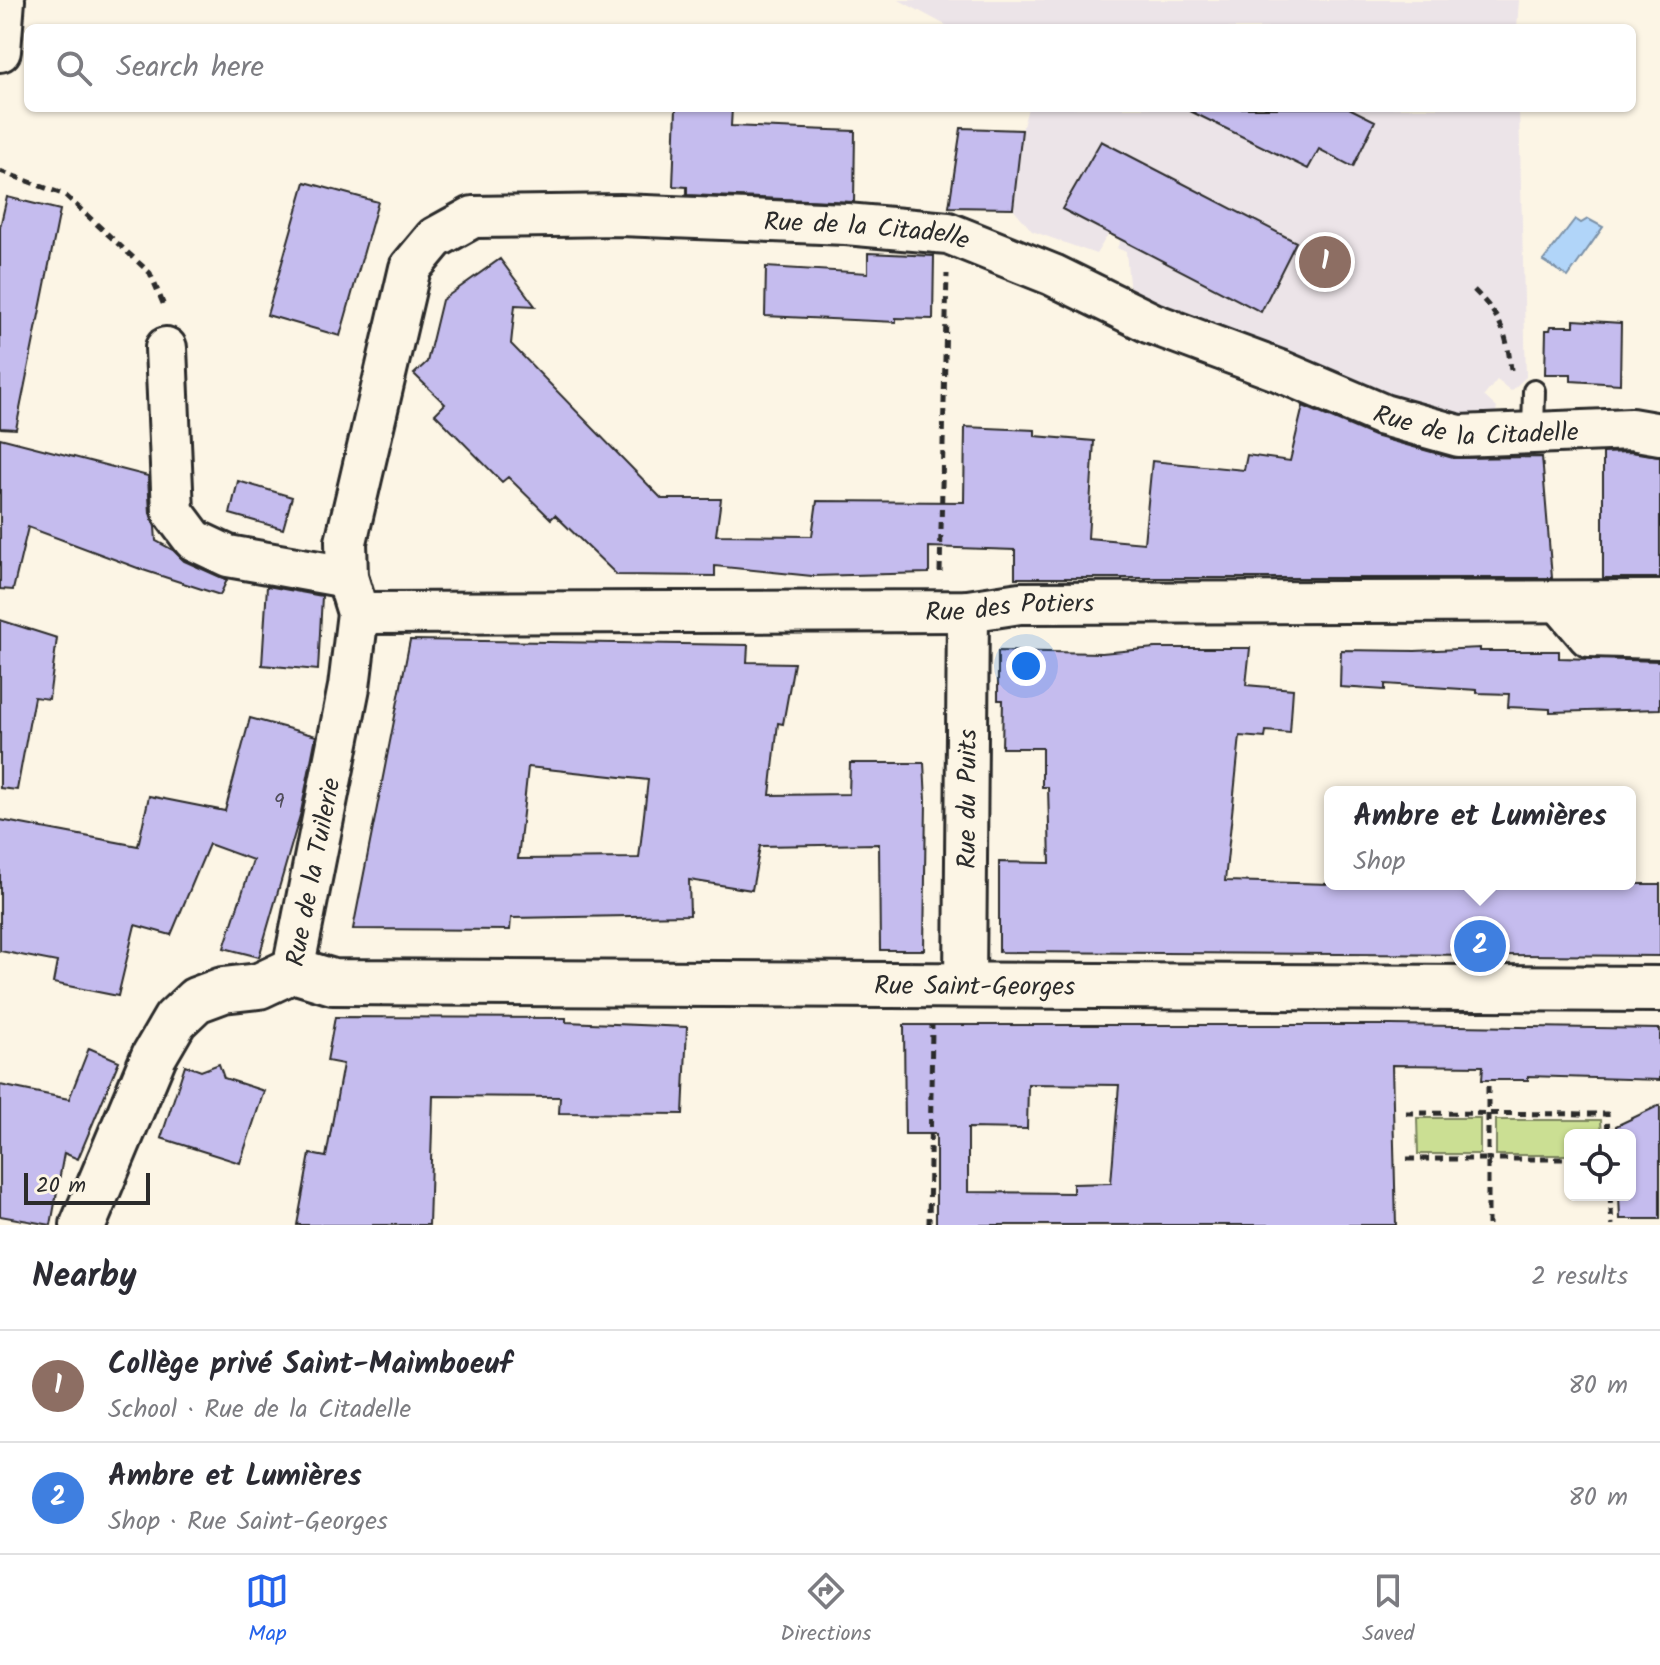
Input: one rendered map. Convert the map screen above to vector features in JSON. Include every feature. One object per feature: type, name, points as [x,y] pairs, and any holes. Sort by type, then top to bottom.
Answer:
[{"type":"street","points":[[0,51],[4,0]]},
{"type":"street","name":"Rue de la Citadelle","points":[[352,595],[346,542],[410,268],[435,238],[473,217],[620,215],[846,224],[948,233],[1053,275],[1151,323],[1280,371],[1383,415],[1459,436],[1631,429],[1660,434]]},
{"type":"street","name":"Rue des Potiers","points":[[166,348],[173,512],[194,540],[228,556],[352,595],[954,612],[1020,603],[1660,601]]},
{"type":"street","name":"Rue de la Tuilerie","points":[[83,1225],[154,1056],[175,1020],[196,1000],[223,990],[259,986],[293,970],[349,687],[352,595]]},
{"type":"street","points":[[1560,602],[1589,636],[1660,638]]},
{"type":"street","name":"Rue du Puits","points":[[949,985],[954,612]]},
{"type":"street","name":"Rue Saint-Georges","points":[[293,970],[333,982],[1660,989]]},
{"type":"lane","points":[[1533,432],[1534,391]]},
{"type":"path","points":[[0,171],[65,195],[150,273],[165,308],[166,348]]},
{"type":"path","points":[[948,233],[954,612]]},
{"type":"path","points":[[1474,290],[1494,310],[1508,339],[1511,373]]},
{"type":"path","points":[[929,1225],[949,985]]},
{"type":"path","points":[[1488,1086],[1488,1225]]},
{"type":"path","points":[[1406,1113],[1607,1114],[1608,1129]]},
{"type":"path","points":[[1407,1159],[1564,1159]]},
{"type":"path","points":[[1610,1201],[1612,1225]]},
{"type":"shaded area","points":[[899,0],[1519,0],[1517,24],[944,24]]},
{"type":"shaded area","points":[[1027,112],[1519,112],[1526,377],[1511,391],[1497,380],[1484,396],[1497,408],[1492,424],[1434,416],[1130,294],[1126,252],[1117,248],[1121,239],[1109,233],[1096,254],[1032,231],[1013,208]]},
{"type":"green space","points":[[1417,1118],[1480,1118],[1480,1154],[1418,1154]]},
{"type":"green space","points":[[1496,1120],[1601,1120],[1602,1129],[1564,1129],[1564,1155],[1496,1155]]},
{"type":"water","points":[[1575,219],[1581,223],[1588,219],[1603,227],[1568,277],[1543,261]]},
{"type":"building","points":[[676,112],[732,112],[731,126],[855,131],[854,202],[687,195],[687,187],[673,186]]},
{"type":"building","points":[[1192,112],[1357,112],[1375,121],[1353,167],[1319,149],[1308,169]]},
{"type":"building","points":[[961,128],[1022,130],[1013,208],[949,207]]},
{"type":"building","points":[[1101,141],[1296,242],[1261,312],[1062,209]]},
{"type":"building","points":[[305,182],[378,202],[340,336],[267,315]]},
{"type":"building","points":[[7,197],[60,210],[16,429],[0,428],[0,227]]},
{"type":"building","points":[[868,253],[934,256],[933,319],[896,318],[896,322],[765,316],[766,267],[868,273]]},
{"type":"building","points":[[500,259],[535,306],[515,305],[511,344],[662,499],[721,499],[716,535],[812,536],[817,501],[964,502],[965,427],[1035,430],[1035,436],[1094,441],[1088,538],[1144,543],[1152,461],[1244,470],[1247,455],[1290,461],[1303,406],[1374,436],[1453,458],[1542,457],[1552,578],[1015,578],[1015,550],[929,547],[929,573],[812,576],[715,566],[715,576],[617,575],[555,515],[551,519],[508,477],[502,482],[435,414],[445,404],[414,374],[427,362],[442,300]]},
{"type":"building","points":[[1574,320],[1621,323],[1620,384],[1571,381],[1571,374],[1545,374],[1546,330],[1550,330],[1551,326],[1574,326]]},
{"type":"building","points":[[0,438],[148,476],[150,513],[156,541],[173,550],[184,561],[227,580],[220,595],[28,527],[13,590],[0,589]]},
{"type":"building","points":[[1630,452],[1660,456],[1660,578],[1603,578],[1603,453]]},
{"type":"building","points":[[238,481],[292,497],[283,529],[230,514]]},
{"type":"building","points":[[267,586],[322,596],[318,670],[262,665]]},
{"type":"building","points":[[0,620],[57,638],[49,699],[34,697],[17,790],[0,788]]},
{"type":"building","points":[[410,640],[748,645],[747,662],[794,663],[783,724],[778,723],[770,795],[849,794],[850,763],[924,763],[924,950],[880,950],[879,844],[760,846],[752,890],[689,880],[690,915],[511,918],[510,930],[353,929]],"holes":[[[528,767],[648,780],[639,858],[518,859]]]},
{"type":"building","points":[[1155,648],[1250,648],[1246,685],[1293,689],[1290,733],[1266,731],[1265,738],[1240,736],[1225,881],[1324,884],[1324,890],[1636,890],[1636,884],[1660,884],[1660,956],[999,952],[999,862],[1050,863],[1048,787],[1042,787],[1042,748],[1002,748],[1003,700],[998,700],[998,651],[1102,653]]},
{"type":"building","points":[[1480,648],[1480,651],[1559,651],[1559,658],[1660,661],[1660,709],[1550,712],[1550,709],[1508,707],[1509,694],[1477,693],[1477,690],[1385,684],[1385,690],[1340,687],[1341,650]]},
{"type":"building","points":[[250,718],[316,736],[301,812],[259,957],[224,948],[253,860],[209,844],[171,935],[135,925],[118,996],[53,983],[57,962],[0,951],[0,820],[138,846],[149,796],[225,811]]},
{"type":"building","points":[[335,1017],[566,1018],[566,1022],[687,1027],[683,1114],[559,1113],[560,1097],[433,1096],[429,1225],[297,1225],[310,1154],[326,1157],[343,1064],[327,1061]]},
{"type":"building","points":[[904,1025],[1392,1025],[1660,1029],[1660,1080],[1528,1076],[1528,1080],[1482,1080],[1483,1066],[1392,1065],[1396,1225],[936,1225],[936,1134],[905,1134]],"holes":[[[1028,1084],[1119,1085],[1111,1183],[1073,1184],[1073,1193],[968,1192],[968,1128],[1027,1129]]]},
{"type":"building","points":[[89,1048],[119,1061],[78,1159],[64,1153],[51,1225],[0,1216],[0,1085],[69,1099]]},
{"type":"building","points":[[219,1064],[224,1078],[264,1091],[240,1163],[161,1138],[185,1065],[201,1071]]},
{"type":"building","points":[[1660,1105],[1660,1219],[1620,1219],[1619,1201],[1636,1201],[1636,1129],[1616,1129],[1616,1126]]},
{"type":"place","name":"Collège privé Saint-Maimboeuf","points":[[1325,262]]},
{"type":"place","name":"Ambre et Lumières","points":[[1480,946]]}]
